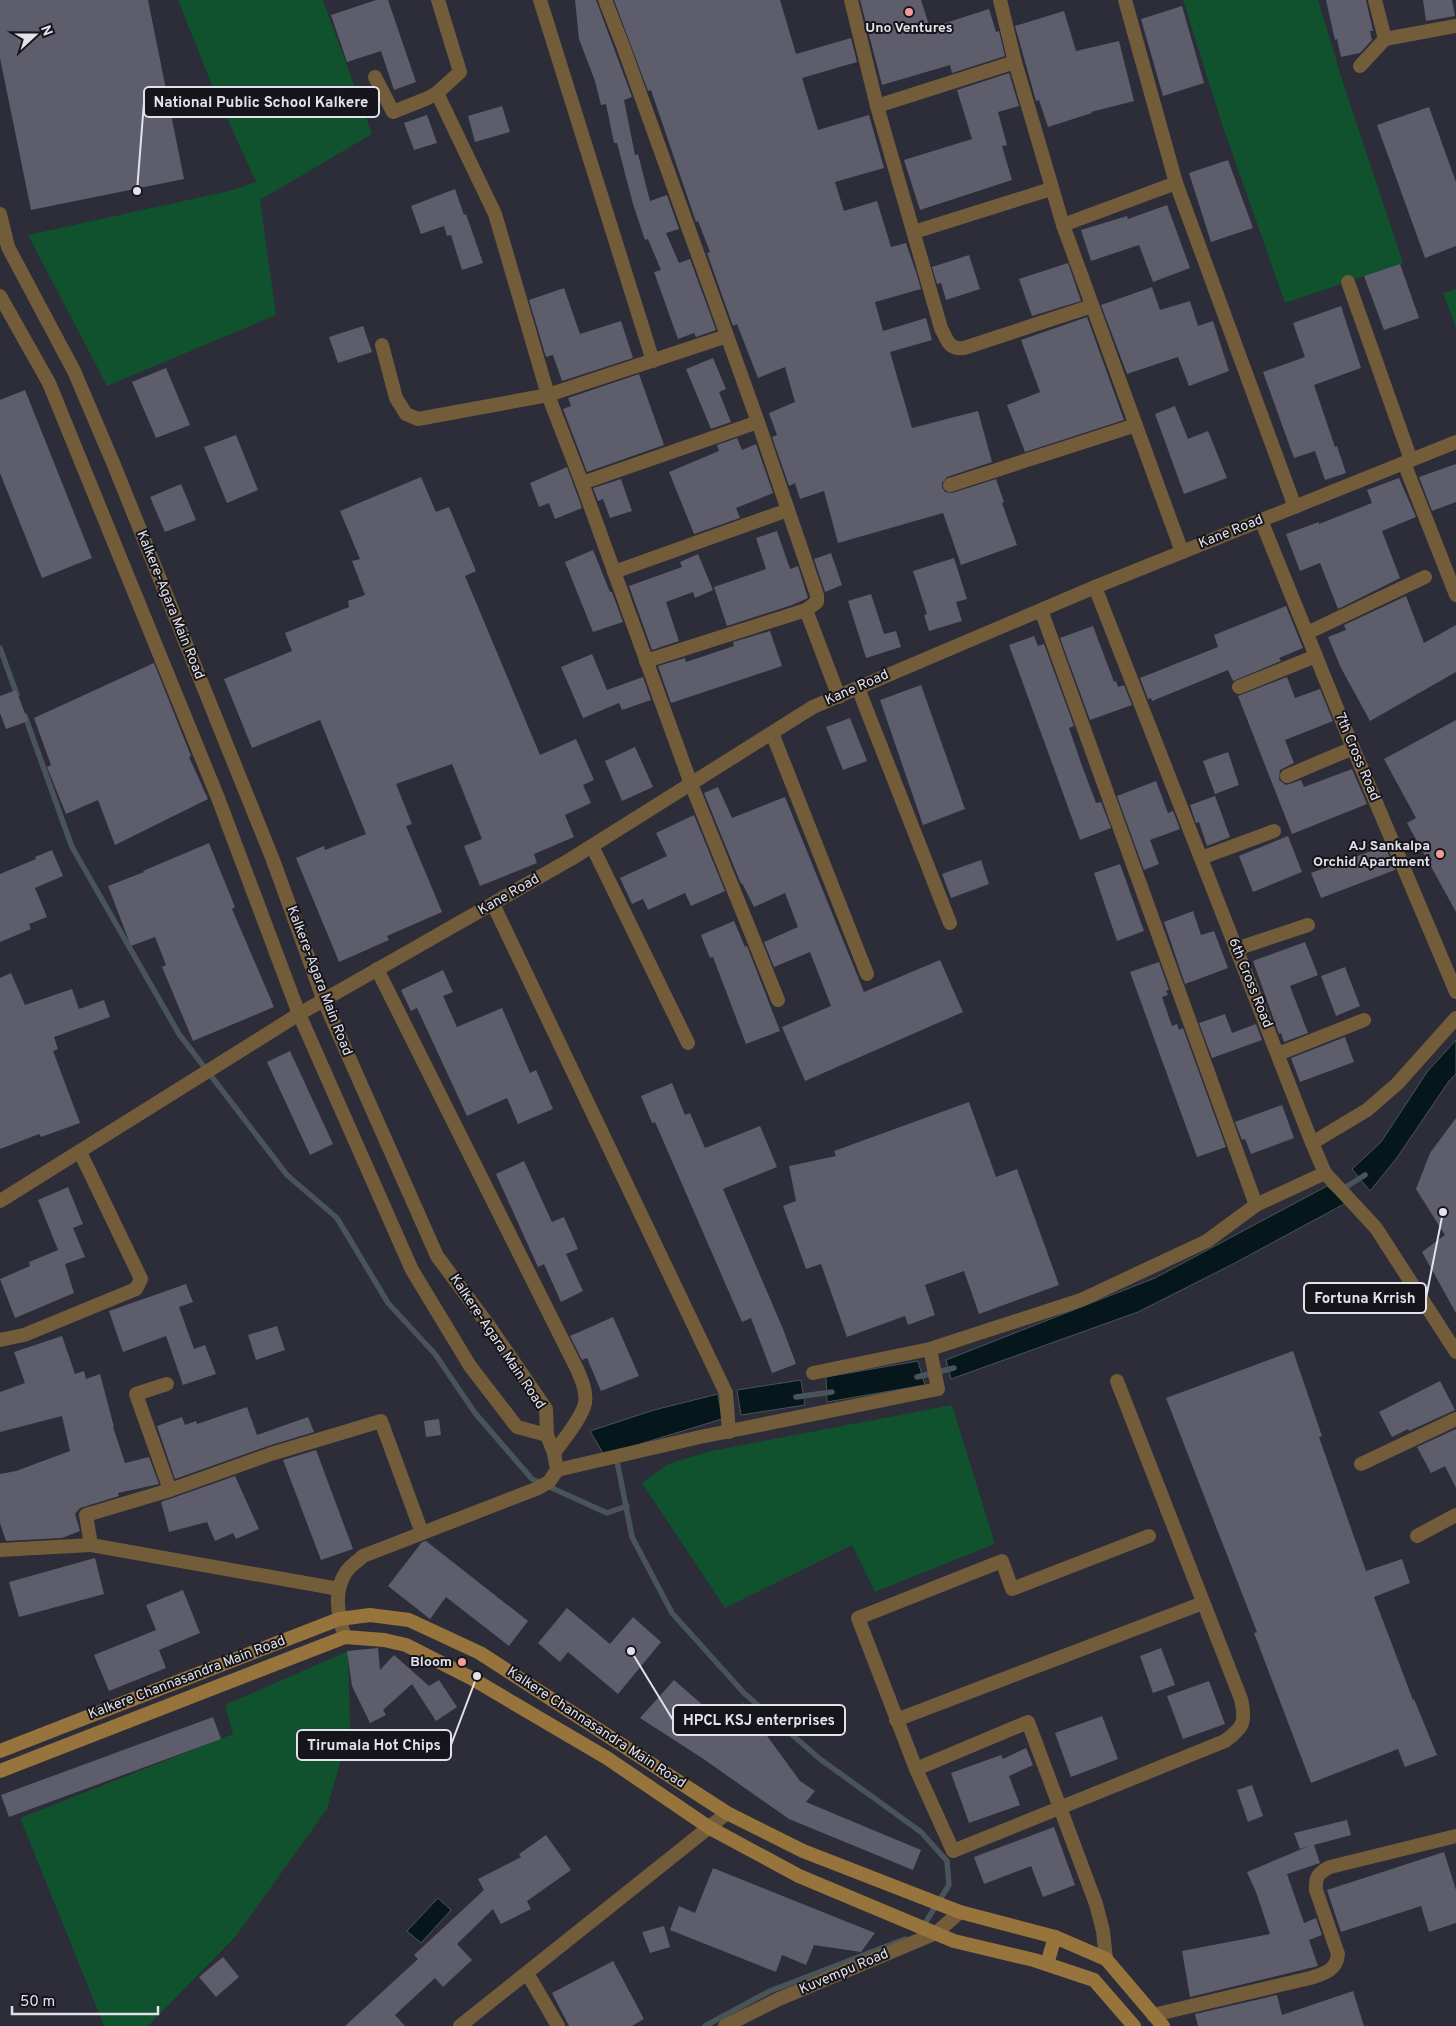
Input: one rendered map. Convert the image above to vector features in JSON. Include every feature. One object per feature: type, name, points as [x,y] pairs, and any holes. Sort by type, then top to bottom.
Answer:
[{"type":"main road","name":"Kalkere Channasandra Main Road","points":[[0,1751],[339,1619],[370,1614],[409,1620],[480,1653],[727,1813],[804,1850],[955,1910],[1055,1937],[1106,1959],[1163,2026]]},
{"type":"main road","name":"Kalkere Channasandra Main Road","points":[[0,1772],[345,1637]]},
{"type":"main road","points":[[345,1637],[384,1640],[406,1646],[471,1678],[607,1758],[710,1828],[799,1876],[954,1941],[1047,1964],[1094,1980],[1134,2026]]},
{"type":"main road","points":[[1047,1964],[1055,1937]]},
{"type":"street","points":[[375,77],[393,112],[436,93],[460,72],[438,0]]},
{"type":"street","points":[[540,0],[653,361]]},
{"type":"street","points":[[605,0],[624,46],[758,422],[816,595],[816,602],[806,610],[646,661]]},
{"type":"street","points":[[851,0],[876,106],[941,328],[949,345],[957,349],[1092,306]]},
{"type":"street","points":[[1000,0],[1015,62],[1062,225],[1182,552]]},
{"type":"street","points":[[1125,0],[1176,183],[1296,507]]},
{"type":"street","points":[[1376,0],[1385,39]]},
{"type":"street","points":[[1360,66],[1385,39],[1456,26]]},
{"type":"street","points":[[876,106],[1015,62]]},
{"type":"street","points":[[436,93],[495,214],[548,395],[582,483],[691,784],[778,1000]]},
{"type":"street","points":[[1062,225],[1176,183]]},
{"type":"street","points":[[914,232],[1051,189]]},
{"type":"street","name":"Kalkere-Agara Main Road","points":[[0,214],[4,248],[74,371],[114,465],[273,860],[324,1000],[437,1256],[489,1326],[546,1409],[547,1435],[517,1427],[470,1366],[412,1270],[299,1014],[218,798],[49,383],[0,296]]},
{"type":"street","points":[[1348,282],[1407,462],[1456,594]]},
{"type":"street","points":[[382,345],[396,398],[406,414],[418,420],[548,395],[727,336]]},
{"type":"street","points":[[582,483],[758,422]]},
{"type":"street","points":[[950,486],[1136,424]]},
{"type":"street","name":"Kane Road","points":[[0,1201],[299,1014],[592,846],[813,707],[1095,586],[1456,442]]},
{"type":"street","points":[[614,572],[788,510]]},
{"type":"street","name":"7th Cross Road","points":[[1261,520],[1353,748],[1456,992]]},
{"type":"street","points":[[1307,634],[1425,577]]},
{"type":"street","name":"6th Cross Road","points":[[1095,586],[1236,950],[1325,1173],[1376,1228],[1456,1352]]},
{"type":"street","points":[[806,610],[839,696]]},
{"type":"street","points":[[1040,610],[1256,1205]]},
{"type":"street","points":[[1239,687],[1316,656]]},
{"type":"street","points":[[858,688],[950,923]]},
{"type":"street","points":[[772,733],[867,974]]},
{"type":"street","points":[[1287,776],[1353,748]]},
{"type":"street","points":[[1201,858],[1274,831]]},
{"type":"street","points":[[592,846],[688,1043]]},
{"type":"street","points":[[493,904],[726,1393],[729,1432]]},
{"type":"street","points":[[1236,950],[1308,925]]},
{"type":"street","points":[[377,969],[573,1360],[584,1388],[585,1403],[577,1420],[554,1453]]},
{"type":"street","points":[[1312,1143],[1367,1110],[1397,1084],[1456,1018]]},
{"type":"street","points":[[1278,1054],[1364,1020]]},
{"type":"street","points":[[0,1340],[24,1335],[136,1289],[141,1279],[80,1152]]},
{"type":"street","points":[[813,1373],[930,1349],[1081,1300],[1207,1241],[1256,1205],[1325,1173]]},
{"type":"street","points":[[345,1637],[339,1619],[339,1589],[346,1571],[363,1556],[542,1485],[557,1470],[938,1389],[930,1349]]},
{"type":"street","points":[[1117,1381],[1241,1699],[1245,1718],[1238,1732],[1226,1741],[952,1851],[896,1720],[858,1618],[1002,1561],[1012,1588],[1149,1536]]},
{"type":"street","points":[[168,1384],[136,1394],[170,1490]]},
{"type":"street","points":[[1361,1464],[1456,1419]]},
{"type":"street","points":[[91,1545],[86,1515],[170,1490],[271,1454],[381,1422],[422,1533]]},
{"type":"street","points":[[547,1435],[554,1453],[557,1470]]},
{"type":"street","points":[[1417,1536],[1456,1515]]},
{"type":"street","points":[[0,1550],[91,1545],[339,1589]]},
{"type":"street","points":[[896,1720],[1203,1603]]},
{"type":"street","points":[[916,1769],[1028,1722],[1096,1904],[1103,1931],[1106,1959]]},
{"type":"street","points":[[460,2026],[727,1813]]},
{"type":"street","points":[[1153,2015],[1310,1978],[1330,1970],[1338,1960],[1338,1954],[1316,1890],[1315,1880],[1319,1872],[1330,1867],[1456,1836]]},
{"type":"street","name":"Kuvempu Road","points":[[725,2026],[779,1999],[935,1933],[955,1910]]},
{"type":"street","points":[[527,1974],[558,2026]]},
{"type":"green space","points":[[178,0],[323,0],[372,134],[260,200],[276,315],[107,386],[28,235],[229,191],[256,182],[210,80]]},
{"type":"green space","points":[[1183,0],[1318,0],[1345,89],[1403,263],[1285,303],[1223,127]]},
{"type":"green space","points":[[1456,289],[1456,328],[1443,293]]},
{"type":"green space","points":[[952,1405],[995,1544],[875,1592],[852,1545],[725,1608],[642,1483],[668,1464],[711,1451]]},
{"type":"green space","points":[[348,1651],[350,1727],[327,1809],[236,1936],[148,2026],[104,2026],[20,1818],[233,1734],[225,1705]]},
{"type":"shaded area","points":[[1456,1040],[1456,1074],[1449,1081],[1396,1159],[1370,1191],[1352,1169],[1381,1142],[1427,1072]]},
{"type":"shaded area","points":[[1327,1186],[1346,1203],[1233,1264],[1138,1312],[951,1379],[946,1360],[1155,1278]]},
{"type":"shaded area","points":[[918,1361],[925,1385],[827,1402],[826,1377]]},
{"type":"shaded area","points":[[801,1380],[805,1405],[741,1415],[737,1390]]},
{"type":"shaded area","points":[[718,1394],[722,1419],[604,1455],[590,1431],[654,1410]]},
{"type":"shaded area","points":[[438,1898],[451,1910],[421,1943],[407,1931]]},
{"type":"building","points":[[0,0],[148,0],[184,179],[31,210],[0,58]]},
{"type":"building","points":[[376,0],[388,0],[416,82],[394,90],[381,51],[347,62],[331,15]]},
{"type":"building","points":[[575,0],[596,0],[632,97],[624,100],[635,155],[638,154],[650,201],[667,195],[679,229],[666,233],[679,263],[690,259],[716,330],[696,337],[694,333],[678,339],[654,272],[661,270],[648,239],[645,240],[633,204],[617,143],[614,143],[606,104],[601,105],[595,81],[579,39]]},
{"type":"building","points":[[614,0],[780,0],[796,54],[851,38],[857,62],[802,78],[818,130],[869,115],[884,168],[835,182],[844,211],[877,201],[891,247],[906,243],[916,272],[921,289],[875,302],[883,331],[926,318],[932,340],[890,352],[912,428],[978,411],[992,462],[947,477],[942,483],[942,487],[945,492],[952,493],[996,479],[1004,502],[1002,503],[1017,545],[961,565],[943,513],[838,543],[824,491],[800,499],[795,483],[789,486],[772,437],[777,435],[769,413],[795,402],[785,367],[758,378],[737,324],[733,326],[707,253],[710,252],[698,221],[696,222],[651,90],[648,91]]},
{"type":"building","points":[[860,0],[921,0],[930,28],[989,9],[996,32],[999,31],[1005,56],[952,73],[950,65],[882,85]]},
{"type":"building","points":[[1326,0],[1366,0],[1373,31],[1370,31],[1372,40],[1360,53],[1341,57]]},
{"type":"building","points":[[1423,0],[1452,0],[1455,16],[1426,21]]},
{"type":"building","points":[[1182,6],[1204,83],[1163,96],[1141,19]]},
{"type":"building","points":[[1064,11],[1076,51],[1119,41],[1134,101],[1091,112],[1048,127],[1039,100],[1036,101],[1015,26]]},
{"type":"building","points":[[1009,73],[1019,106],[998,112],[1007,145],[1002,146],[1012,180],[920,210],[904,160],[972,139],[957,90]]},
{"type":"building","points":[[502,106],[510,132],[475,142],[468,116]]},
{"type":"building","points":[[1429,107],[1456,182],[1456,246],[1425,258],[1377,125]]},
{"type":"building","points":[[427,115],[437,143],[414,150],[404,123]]},
{"type":"building","points":[[1228,160],[1253,228],[1211,242],[1189,173]]},
{"type":"building","points":[[455,189],[483,263],[462,270],[451,235],[447,236],[444,226],[421,234],[411,206]]},
{"type":"building","points":[[1167,205],[1190,268],[1153,282],[1139,245],[1091,261],[1081,230],[1127,216],[1128,219]]},
{"type":"building","points":[[969,255],[980,289],[946,300],[941,283],[937,284],[932,267]]},
{"type":"building","points":[[1068,263],[1081,301],[1032,316],[1019,279]]},
{"type":"building","points":[[1400,264],[1419,318],[1384,330],[1364,276]]},
{"type":"building","points":[[1152,287],[1160,310],[1190,301],[1198,326],[1213,321],[1229,371],[1189,386],[1178,357],[1127,374],[1101,305]]},
{"type":"building","points":[[564,288],[580,334],[621,321],[633,358],[562,381],[553,355],[546,357],[529,300]]},
{"type":"building","points":[[1341,306],[1361,368],[1314,385],[1346,473],[1325,480],[1315,451],[1294,458],[1263,372],[1305,357],[1293,323]]},
{"type":"building","points":[[1087,317],[1124,420],[1025,452],[1007,405],[1040,392],[1021,340]]},
{"type":"building","points":[[363,326],[372,352],[338,363],[329,337]]},
{"type":"building","points":[[713,358],[726,389],[719,392],[731,422],[711,429],[686,369]]},
{"type":"building","points":[[166,368],[190,425],[156,438],[132,382]]},
{"type":"building","points":[[639,374],[664,445],[587,472],[563,409],[571,406],[568,398]]},
{"type":"building","points":[[25,390],[92,558],[42,578],[0,473],[0,400]]},
{"type":"building","points":[[1175,406],[1188,439],[1208,431],[1227,478],[1184,494],[1155,414]]},
{"type":"building","points":[[236,435],[258,490],[227,503],[204,447]]},
{"type":"building","points":[[737,438],[742,450],[756,444],[773,493],[736,508],[740,518],[694,534],[669,472],[719,451],[717,445]]},
{"type":"building","points":[[1456,464],[1456,502],[1432,511],[1419,477]]},
{"type":"building","points":[[567,467],[582,508],[555,519],[549,503],[539,507],[530,483]]},
{"type":"building","points":[[421,477],[436,512],[449,507],[476,571],[465,576],[540,755],[576,739],[594,780],[583,785],[591,803],[565,815],[574,837],[534,854],[537,863],[480,886],[464,846],[482,839],[452,764],[396,784],[412,824],[406,826],[442,912],[387,936],[389,940],[339,962],[296,858],[324,846],[325,850],[366,834],[320,720],[252,748],[224,679],[292,651],[285,633],[349,607],[348,601],[365,595],[352,561],[360,559],[340,511]]},
{"type":"building","points":[[1399,478],[1416,517],[1382,531],[1400,578],[1338,609],[1320,563],[1300,571],[1286,534],[1319,522],[1319,524],[1372,503],[1367,490]]},
{"type":"building","points":[[621,479],[632,511],[610,518],[603,499],[598,501],[593,488]]},
{"type":"building","points":[[181,484],[196,520],[165,532],[150,497]]},
{"type":"building","points":[[777,531],[790,569],[798,566],[808,598],[727,626],[714,587],[766,569],[756,538]]},
{"type":"building","points":[[593,550],[623,622],[593,632],[565,562]]},
{"type":"building","points":[[831,553],[842,585],[825,592],[814,559]]},
{"type":"building","points":[[698,554],[713,590],[695,598],[693,592],[666,602],[679,641],[652,650],[629,586],[682,567],[680,562]]},
{"type":"building","points":[[954,558],[967,599],[956,602],[962,621],[929,631],[924,615],[927,614],[913,571]]},
{"type":"building","points":[[871,594],[884,634],[896,631],[901,647],[866,658],[848,601]]},
{"type":"building","points":[[1406,596],[1424,643],[1456,625],[1456,672],[1370,721],[1341,668],[1328,637],[1346,630],[1344,625]]},
{"type":"building","points":[[1286,606],[1303,648],[1279,658],[1281,661],[1233,681],[1228,670],[1152,701],[1151,698],[1148,699],[1140,678],[1218,647],[1214,635]]},
{"type":"building","points":[[1093,626],[1114,682],[1116,681],[1118,687],[1124,685],[1132,705],[1090,720],[1060,638]]},
{"type":"building","points":[[770,631],[782,666],[671,703],[658,666],[685,658],[686,662],[734,646],[733,642]]},
{"type":"building","points":[[1034,636],[1038,646],[1044,644],[1074,726],[1069,728],[1081,763],[1096,803],[1101,802],[1111,828],[1080,840],[1009,645]]},
{"type":"building","points":[[592,654],[607,690],[643,677],[651,700],[622,710],[619,703],[583,718],[561,667]]},
{"type":"building","points":[[154,663],[191,756],[189,757],[208,799],[115,845],[98,800],[66,814],[47,767],[51,765],[34,718]]},
{"type":"building","points":[[1287,677],[1295,698],[1320,689],[1333,721],[1285,740],[1294,763],[1280,770],[1279,780],[1286,785],[1301,780],[1304,787],[1352,769],[1367,804],[1292,834],[1238,696]]},
{"type":"building","points":[[921,685],[965,809],[923,825],[880,700]]},
{"type":"building","points":[[16,690],[28,721],[6,729],[0,713],[0,696]]},
{"type":"building","points":[[850,718],[867,761],[843,770],[826,727]]},
{"type":"building","points":[[1456,720],[1456,912],[1407,823],[1416,818],[1384,759]]},
{"type":"building","points":[[635,747],[653,787],[622,801],[605,761]]},
{"type":"building","points":[[1228,752],[1239,785],[1215,794],[1203,761]]},
{"type":"building","points":[[1156,781],[1168,813],[1173,811],[1180,829],[1150,840],[1159,864],[1144,870],[1117,796]]},
{"type":"building","points":[[718,787],[732,818],[785,797],[864,992],[940,960],[963,1012],[805,1081],[782,1027],[831,1006],[810,952],[774,967],[764,942],[798,927],[785,893],[754,907],[741,884],[704,793]]},
{"type":"building","points":[[1215,796],[1230,837],[1207,846],[1199,822],[1196,823],[1190,805]]},
{"type":"building","points":[[694,815],[725,891],[691,906],[685,893],[648,910],[643,899],[632,904],[620,878],[667,856],[656,833]]},
{"type":"building","points":[[1288,836],[1302,872],[1253,892],[1239,856]]},
{"type":"building","points":[[209,843],[235,907],[232,909],[274,1007],[193,1041],[162,967],[166,965],[155,937],[131,946],[108,886]]},
{"type":"building","points":[[1385,846],[1395,870],[1321,898],[1311,873]]},
{"type":"building","points":[[52,850],[63,876],[35,888],[47,917],[29,924],[31,929],[0,942],[0,874]]},
{"type":"building","points":[[981,860],[989,884],[951,898],[942,874]]},
{"type":"building","points":[[1120,864],[1144,931],[1117,941],[1094,873]]},
{"type":"building","points":[[1193,911],[1201,935],[1214,931],[1228,968],[1185,984],[1164,922]]},
{"type":"building","points":[[734,921],[745,947],[747,946],[780,1031],[746,1044],[713,957],[710,958],[701,935]]},
{"type":"building","points":[[1305,942],[1318,975],[1290,986],[1308,1033],[1284,1042],[1281,1033],[1279,1034],[1253,961]]},
{"type":"building","points":[[1159,962],[1169,990],[1166,991],[1168,995],[1162,997],[1172,1026],[1177,1024],[1179,1030],[1183,1028],[1226,1147],[1197,1157],[1130,972]]},
{"type":"building","points":[[1345,967],[1360,1006],[1336,1016],[1321,976]]},
{"type":"building","points":[[443,970],[453,992],[443,996],[457,1027],[502,1008],[530,1073],[536,1070],[553,1109],[518,1124],[507,1098],[467,1116],[417,1008],[411,1011],[401,990]]},
{"type":"building","points":[[11,973],[25,1005],[72,989],[79,1009],[104,1000],[110,1017],[54,1037],[58,1049],[53,1051],[80,1123],[41,1137],[39,1134],[0,1149],[0,978]]},
{"type":"building","points":[[1225,1014],[1232,1033],[1256,1024],[1262,1040],[1212,1058],[1199,1023]]},
{"type":"building","points":[[1345,1037],[1354,1062],[1300,1082],[1291,1058]]},
{"type":"building","points":[[290,1051],[333,1144],[310,1155],[267,1062]]},
{"type":"building","points":[[672,1083],[685,1115],[690,1113],[705,1148],[760,1126],[777,1167],[723,1189],[796,1364],[772,1373],[751,1318],[742,1322],[655,1122],[652,1123],[641,1096]]},
{"type":"building","points":[[969,1102],[996,1177],[1017,1169],[1059,1285],[979,1314],[964,1271],[925,1285],[935,1315],[908,1325],[905,1316],[847,1337],[821,1264],[806,1269],[783,1206],[796,1201],[789,1166],[836,1156],[834,1151]]},
{"type":"building","points":[[1282,1105],[1294,1138],[1251,1154],[1245,1139],[1242,1140],[1235,1122]]},
{"type":"building","points":[[1456,1118],[1456,1313],[1422,1252],[1445,1235],[1416,1189],[1430,1153]]},
{"type":"building","points":[[524,1161],[552,1222],[564,1217],[578,1249],[566,1254],[583,1291],[561,1302],[544,1264],[538,1267],[496,1174]]},
{"type":"building","points":[[68,1187],[83,1224],[73,1228],[85,1257],[65,1264],[74,1293],[15,1318],[0,1279],[30,1266],[29,1262],[58,1250],[38,1200]]},
{"type":"building","points":[[186,1284],[193,1302],[179,1307],[194,1349],[205,1345],[216,1374],[183,1385],[166,1336],[123,1352],[109,1311]]},
{"type":"building","points":[[613,1317],[639,1376],[601,1391],[587,1358],[582,1360],[570,1336]]},
{"type":"building","points":[[277,1326],[285,1350],[256,1360],[248,1335]]},
{"type":"building","points":[[62,1336],[75,1374],[84,1371],[86,1379],[100,1374],[113,1427],[125,1463],[149,1457],[159,1484],[118,1493],[119,1496],[80,1508],[75,1514],[80,1531],[62,1538],[6,1541],[0,1523],[0,1474],[16,1471],[70,1451],[62,1416],[0,1432],[0,1392],[25,1383],[14,1352]]},
{"type":"building","points":[[1293,1351],[1322,1436],[1319,1437],[1366,1571],[1402,1559],[1410,1583],[1374,1597],[1413,1700],[1437,1755],[1405,1767],[1398,1749],[1311,1783],[1254,1633],[1257,1632],[1166,1398]]},
{"type":"building","points":[[1440,1381],[1455,1410],[1392,1437],[1379,1412]]},
{"type":"building","points":[[247,1407],[257,1435],[308,1417],[314,1432],[175,1479],[157,1426],[182,1417],[185,1425],[196,1421],[197,1424]]},
{"type":"building","points":[[439,1419],[441,1435],[426,1437],[424,1421]]},
{"type":"building","points":[[1456,1429],[1456,1488],[1445,1466],[1431,1473],[1417,1447]]},
{"type":"building","points":[[316,1450],[353,1549],[321,1560],[283,1460]]},
{"type":"building","points":[[235,1476],[259,1529],[236,1539],[233,1533],[215,1541],[207,1522],[169,1532],[161,1502]]},
{"type":"building","points":[[426,1541],[528,1621],[509,1646],[446,1597],[430,1619],[388,1586],[422,1542]]},
{"type":"building","points":[[95,1558],[104,1594],[19,1617],[9,1582]]},
{"type":"building","points":[[183,1590],[200,1633],[159,1650],[166,1668],[109,1691],[94,1655],[156,1630],[146,1605]]},
{"type":"building","points":[[567,1608],[610,1644],[633,1617],[661,1642],[618,1694],[568,1652],[560,1662],[538,1643]]},
{"type":"building","points":[[378,1648],[380,1670],[394,1655],[429,1686],[439,1680],[457,1707],[436,1721],[412,1684],[383,1710],[386,1715],[370,1723],[352,1686],[347,1651]]},
{"type":"building","points":[[1161,1648],[1175,1685],[1153,1693],[1140,1656]]},
{"type":"building","points":[[674,1680],[721,1721],[743,1703],[800,1781],[815,1791],[806,1802],[921,1850],[913,1870],[789,1819],[702,1758],[640,1718]]},
{"type":"building","points":[[1209,1681],[1225,1724],[1183,1739],[1167,1696]]},
{"type":"building","points":[[1102,1716],[1118,1759],[1071,1777],[1055,1733]]},
{"type":"building","points":[[213,1717],[221,1739],[9,1817],[1,1795]]},
{"type":"building","points":[[1026,1748],[1033,1765],[1009,1776],[1020,1805],[969,1823],[951,1773],[1001,1755],[1003,1759]]},
{"type":"building","points":[[1252,1785],[1263,1816],[1248,1822],[1237,1790]]},
{"type":"building","points":[[1347,1820],[1351,1835],[1314,1845],[1320,1863],[1287,1874],[1304,1923],[1316,1918],[1322,1935],[1309,1940],[1318,1966],[1190,1997],[1182,1951],[1270,1934],[1247,1872],[1309,1846],[1300,1849],[1294,1833]]},
{"type":"building","points":[[1054,1827],[1075,1885],[1043,1897],[1031,1866],[984,1884],[974,1857]]},
{"type":"building","points":[[546,1835],[571,1870],[527,1901],[531,1909],[501,1924],[493,1909],[457,1944],[472,1960],[443,1987],[435,1978],[395,2015],[405,2026],[345,2026],[418,1959],[414,1955],[484,1890],[478,1879],[521,1857],[519,1854]]},
{"type":"building","points":[[1444,1852],[1456,1890],[1456,1923],[1429,1932],[1421,1906],[1341,1932],[1327,1890]]},
{"type":"building","points":[[713,1868],[875,1933],[861,1952],[814,1945],[806,1965],[782,1955],[776,1972],[670,1930],[679,1906],[695,1913]]},
{"type":"building","points":[[664,1926],[670,1947],[650,1953],[642,1932]]},
{"type":"building","points":[[223,1957],[239,1977],[216,1997],[199,1977]]},
{"type":"building","points":[[613,1961],[644,2019],[632,2026],[569,2026],[552,1993]]},
{"type":"building","points":[[1353,1991],[1364,2026],[1198,2026],[1195,2014],[1277,1995],[1282,2015]]},
{"type":"waterway","points":[[0,648],[17,695]]},
{"type":"waterway","points":[[25,716],[72,847],[179,1034],[287,1175],[337,1218],[388,1303],[435,1354],[475,1413],[532,1479],[607,1513],[627,1506]]},
{"type":"waterway","points":[[1341,1190],[1365,1175]]},
{"type":"waterway","points":[[917,1377],[954,1368]]},
{"type":"waterway","points":[[796,1397],[832,1392]]},
{"type":"waterway","points":[[616,1456],[632,1537],[672,1613],[744,1693],[820,1759],[921,1832],[947,1861],[949,1885],[922,1928]]},
{"type":"waterway","points":[[705,2026],[770,1991],[905,1939]]},
{"type":"place","name":"Uno Ventures","points":[[909,12]]},
{"type":"place","name":"National Public School Kalkere","points":[[137,191]]},
{"type":"place","name":"AJ Sankalpa Orchid Apartment","points":[[1440,854]]},
{"type":"place","name":"Fortuna Krrish","points":[[1443,1212]]},
{"type":"place","name":"HPCL KSJ enterprises","points":[[631,1651]]},
{"type":"place","name":"Bloom","points":[[462,1662]]},
{"type":"place","name":"Tirumala Hot Chips","points":[[477,1676]]}]
